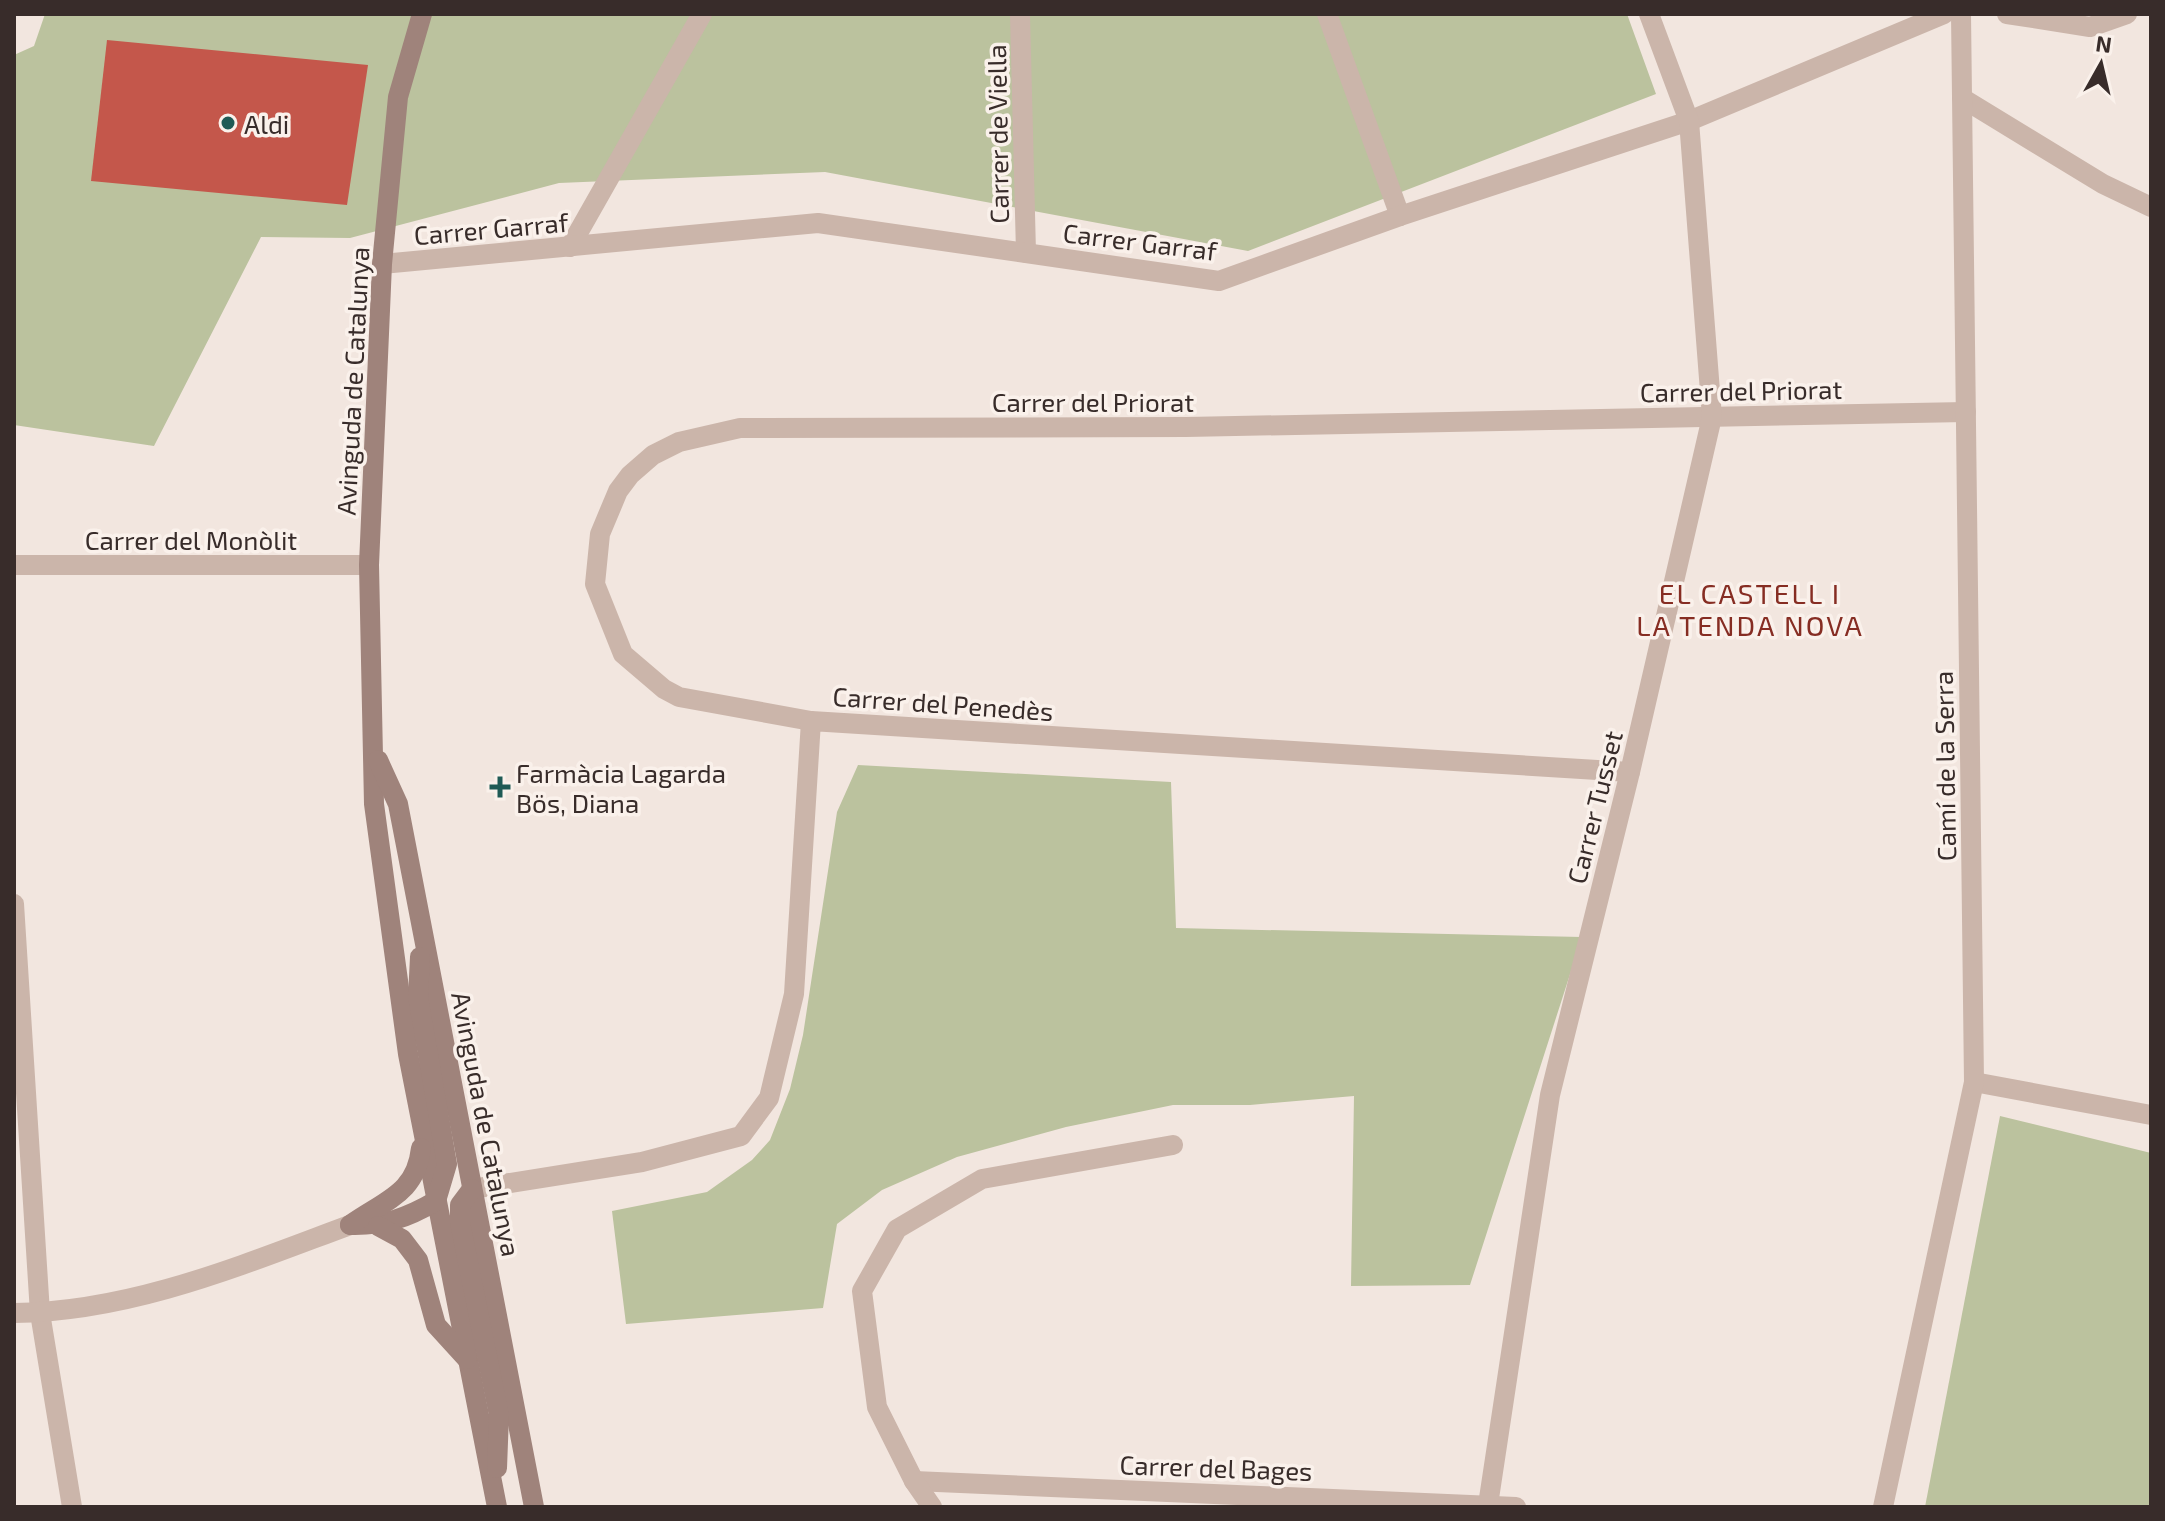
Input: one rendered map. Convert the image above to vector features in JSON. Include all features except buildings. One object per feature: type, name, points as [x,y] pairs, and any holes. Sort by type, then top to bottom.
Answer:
[{"type":"street","name":"Avinguda de Catalunya","points":[[422,14],[398,97],[382,264],[369,565],[374,804],[394,969],[496,1504]]},
{"type":"street","points":[[570,247],[702,14]]},
{"type":"street","name":"Carrer de Viella","points":[[1020,14],[1026,253]]},
{"type":"street","points":[[1327,14],[1400,216]]},
{"type":"street","name":"Carrer Tusset","points":[[1488,1505],[1550,1095],[1630,772],[1712,417],[1689,121],[1649,14]]},
{"type":"street","name":"Carrer Garraf","points":[[382,264],[818,223],[1219,281],[1400,216],[1689,121],[1944,14]]},
{"type":"street","name":"Camí de la Serra","points":[[1883,1507],[1974,1082],[1961,14]]},
{"type":"street","points":[[2007,14],[2090,27],[2127,14]]},
{"type":"street","points":[[1962,98],[2103,184],[2151,207]]},
{"type":"street","name":"Carrer del Priorat","points":[[811,721],[679,697],[623,654],[595,584],[596,560],[600,534],[618,491],[653,455],[679,442],[740,428],[1186,427],[1966,412]]},
{"type":"street","name":"Carrer del Monòlit","points":[[14,565],[369,565]]},
{"type":"street","name":"Carrer del Penedès","points":[[472,1189],[642,1162],[741,1136],[769,1098],[794,994],[811,721],[1630,772]]},
{"type":"street","name":"Avinguda de Catalunya","points":[[375,754],[398,804],[534,1507]]},
{"type":"street","points":[[14,904],[40,1313],[72,1507]]},
{"type":"street","points":[[350,1225],[378,1226],[408,1218],[436,1201],[447,1164],[418,997],[421,923]]},
{"type":"street","points":[[1974,1082],[2151,1115]]},
{"type":"street","points":[[14,1313],[103,1306],[176,1286],[350,1225],[405,1190],[418,1170],[423,1132]]},
{"type":"street","points":[[932,1507],[914,1481],[877,1407],[862,1291],[897,1229],[982,1179],[1173,1145]]},
{"type":"street","points":[[472,1189],[460,1205],[460,1223],[499,1415],[496,1504]]},
{"type":"street","points":[[378,1226],[402,1239],[418,1260],[436,1325],[467,1359]]},
{"type":"street","name":"Carrer del Bages","points":[[914,1481],[1516,1507]]},
{"type":"green space","points":[[45,14],[1627,14],[1656,94],[1248,251],[825,172],[559,183],[350,238],[261,237],[154,446],[14,425],[14,55],[34,46]]},
{"type":"green space","points":[[858,765],[1171,782],[1176,928],[1582,937],[1470,1285],[1351,1286],[1354,1096],[1250,1105],[1173,1105],[1066,1127],[957,1157],[882,1190],[837,1224],[823,1308],[626,1324],[612,1211],[707,1192],[752,1160],[770,1140],[790,1089],[803,1035],[837,812]]},
{"type":"green space","points":[[2000,1116],[2151,1153],[2151,1507],[1925,1507]]},
{"type":"place","name":"Aldi","points":[[228,123]]},
{"type":"place","name":"Farmàcia Lagarda Bös, Diana","points":[[500,787]]},
{"type":"district","name":"EL CASTELL I LA TENDA NOVA","points":[[1750,609]]}]
